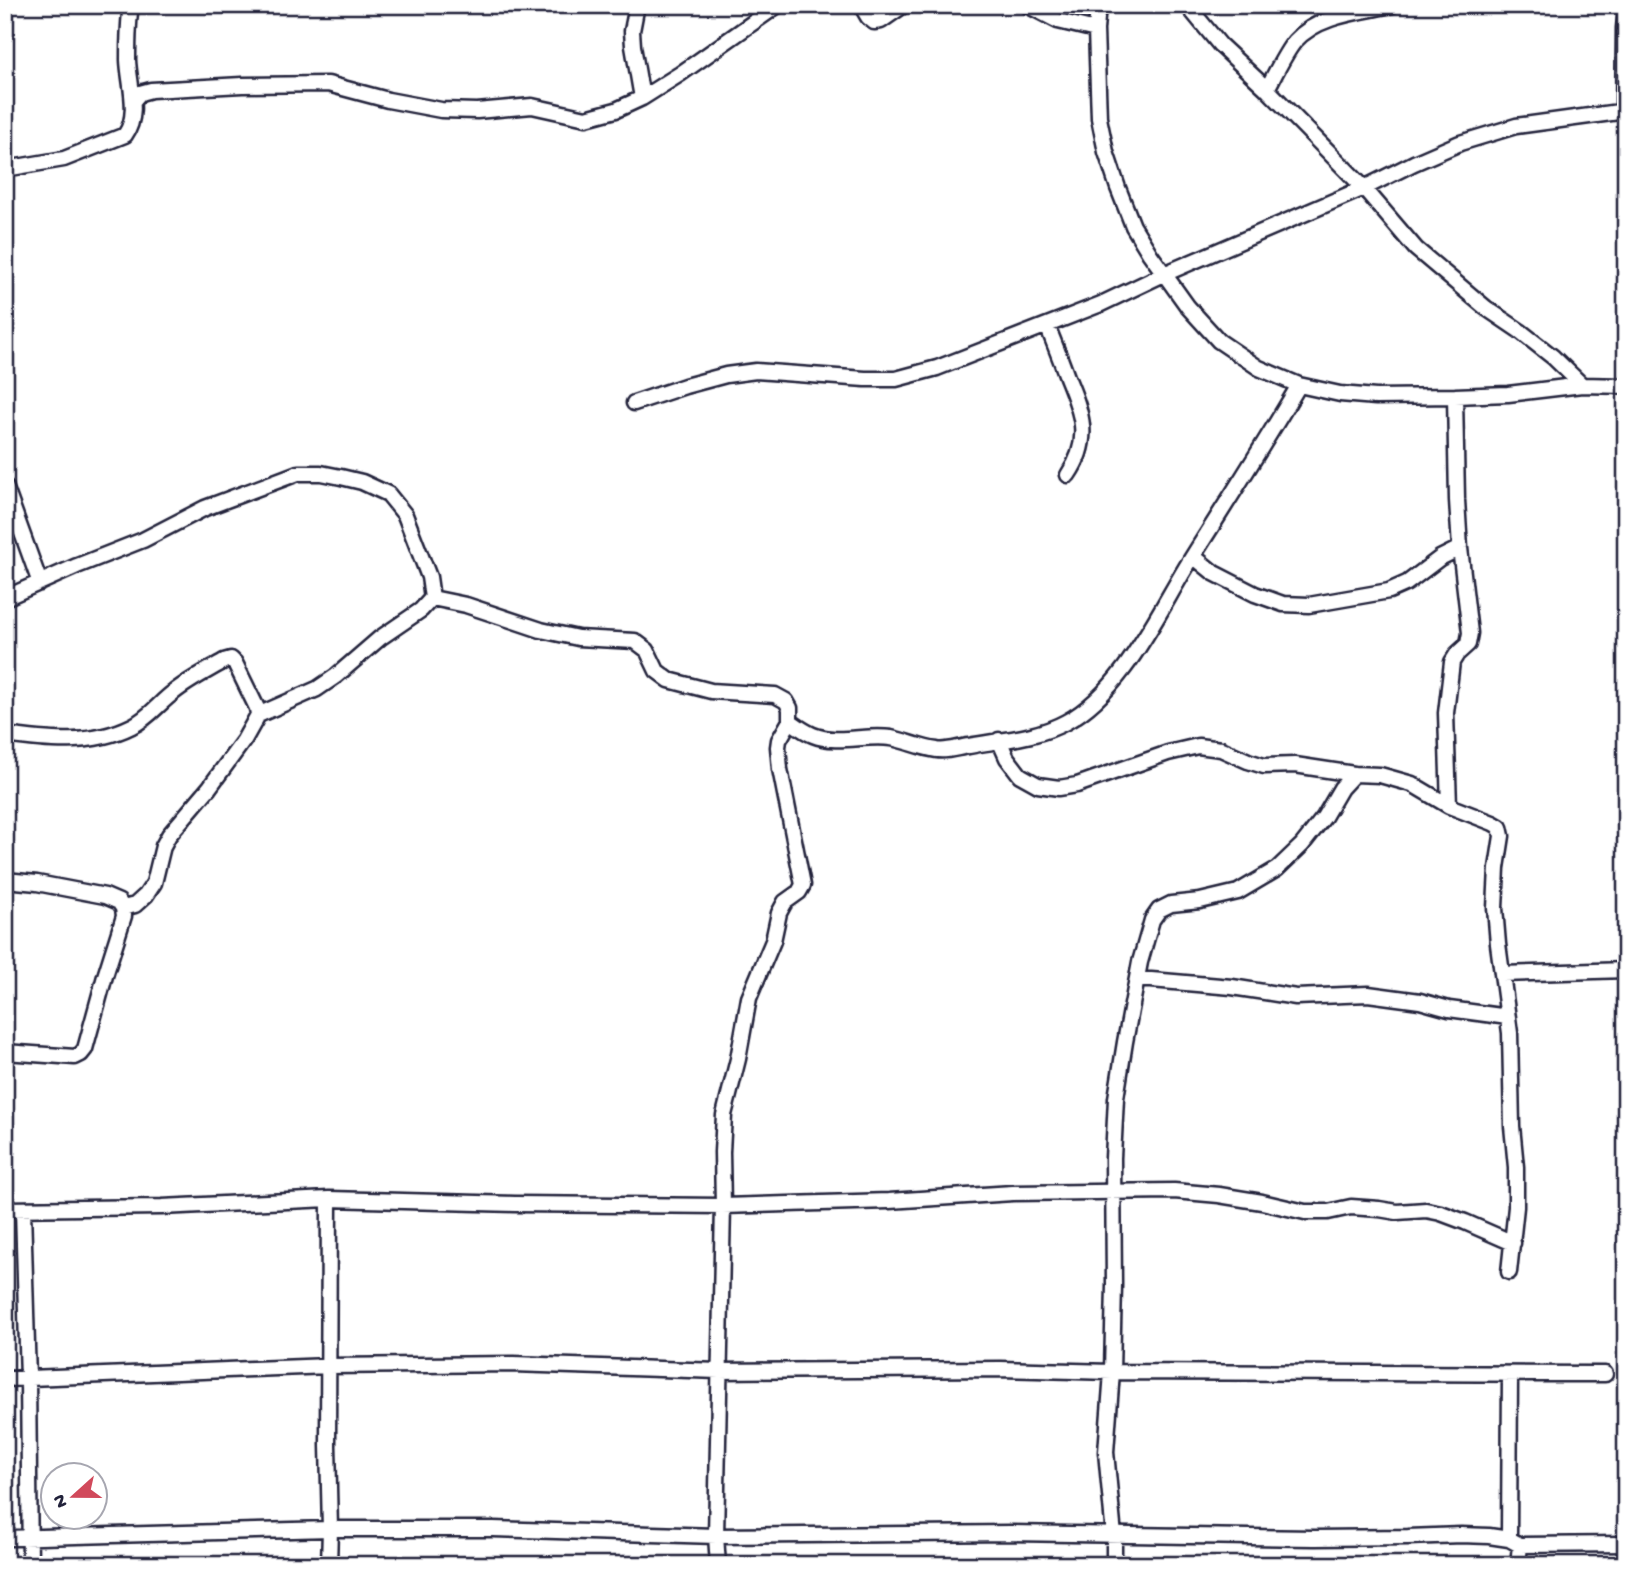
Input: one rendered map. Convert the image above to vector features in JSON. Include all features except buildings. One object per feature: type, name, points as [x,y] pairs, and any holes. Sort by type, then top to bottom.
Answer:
[{"type":"street","points":[[5,169],[64,159],[125,135],[131,127],[133,101],[128,64],[131,5]]},
{"type":"street","points":[[638,5],[632,31],[642,98]]},
{"type":"street","points":[[133,101],[140,93],[151,90],[328,84],[388,100],[441,110],[477,111],[532,106],[586,118],[617,110],[642,98],[778,5]]},
{"type":"street","points":[[861,5],[874,22],[881,21],[904,5]]},
{"type":"street","points":[[1027,5],[1058,21],[1096,30]]},
{"type":"street","points":[[1098,5],[1096,30],[1099,118],[1106,152],[1118,188],[1133,226],[1150,254],[1188,307],[1219,341],[1259,368],[1299,385],[1340,394],[1376,397],[1455,396],[1508,394],[1582,385],[1626,386]]},
{"type":"street","points":[[1187,5],[1220,45],[1364,188],[1416,249],[1486,307],[1553,357],[1582,385]]},
{"type":"street","points":[[1267,89],[1294,41],[1312,27],[1336,18],[1392,5]]},
{"type":"street","points":[[635,403],[726,375],[756,371],[897,379],[937,368],[1101,304],[1460,143],[1516,127],[1624,111],[1626,8]]},
{"type":"street","points":[[1047,326],[1080,409],[1083,426],[1082,447],[1076,465],[1069,475]]},
{"type":"street","points":[[790,722],[813,736],[841,740],[892,738],[941,751],[1037,734],[1066,722],[1101,695],[1127,665],[1299,385]]},
{"type":"street","points":[[1449,806],[1446,713],[1452,662],[1457,653],[1468,644],[1471,633],[1460,548],[1455,396]]},
{"type":"street","points":[[5,598],[143,540],[218,503],[298,473],[321,473],[362,482],[388,494],[405,515],[429,578],[432,598]]},
{"type":"street","points":[[5,486],[40,583]]},
{"type":"street","points":[[1193,556],[1214,573],[1255,594],[1283,604],[1309,605],[1389,591],[1407,583],[1440,558],[1460,548]]},
{"type":"street","points":[[123,908],[135,905],[146,895],[154,883],[163,846],[169,835],[209,788],[244,740],[258,715],[317,689],[380,638],[421,610],[432,598]]},
{"type":"street","points":[[432,598],[466,605],[541,630],[578,638],[635,641],[647,650],[657,671],[669,680],[711,691],[775,695],[786,701],[790,708],[790,722],[779,740],[778,747],[803,885],[799,892],[785,902],[779,913],[773,941],[750,998],[724,1115],[716,1536],[718,1565]]},
{"type":"street","points":[[5,735],[47,740],[96,739],[108,735],[145,719],[173,692],[231,659],[257,708],[258,715]]},
{"type":"street","points":[[999,740],[1007,758],[1020,775],[1038,785],[1059,788],[1077,785],[1168,753],[1198,747],[1221,749],[1264,766],[1295,765],[1380,775],[1412,784],[1449,806],[1500,827],[1502,836],[1495,908],[1510,1033],[1511,1126],[1516,1167],[1516,1207],[1509,1272]]},
{"type":"street","points":[[1114,1565],[1106,1452],[1112,1372],[1113,1158],[1116,1098],[1137,980],[1152,920],[1159,910],[1171,904],[1200,901],[1238,892],[1277,869],[1302,845],[1354,774]]},
{"type":"street","points":[[5,880],[105,896],[118,902],[123,908],[124,916],[85,1049],[81,1054],[75,1057],[5,1052]]},
{"type":"street","points":[[1502,974],[1626,970]]},
{"type":"street","points":[[1137,980],[1232,987],[1297,997],[1368,993],[1508,1017]]},
{"type":"street","points":[[5,1209],[162,1207],[329,1199],[723,1206],[1013,1194],[1174,1191],[1219,1195],[1305,1212],[1328,1212],[1351,1207],[1397,1212],[1426,1210],[1465,1222],[1513,1243]]},
{"type":"street","points":[[329,1199],[329,1565]]},
{"type":"street","points":[[23,1209],[30,1565]]},
{"type":"street","points":[[5,1379],[329,1366],[513,1364],[719,1371],[1001,1369],[1605,1374]]},
{"type":"street","points":[[1510,1375],[1518,1565]]},
{"type":"street","points":[[5,1538],[330,1529],[494,1529],[716,1536],[1011,1533],[1408,1538],[1461,1535],[1489,1536],[1515,1542],[1626,1544]]}]
